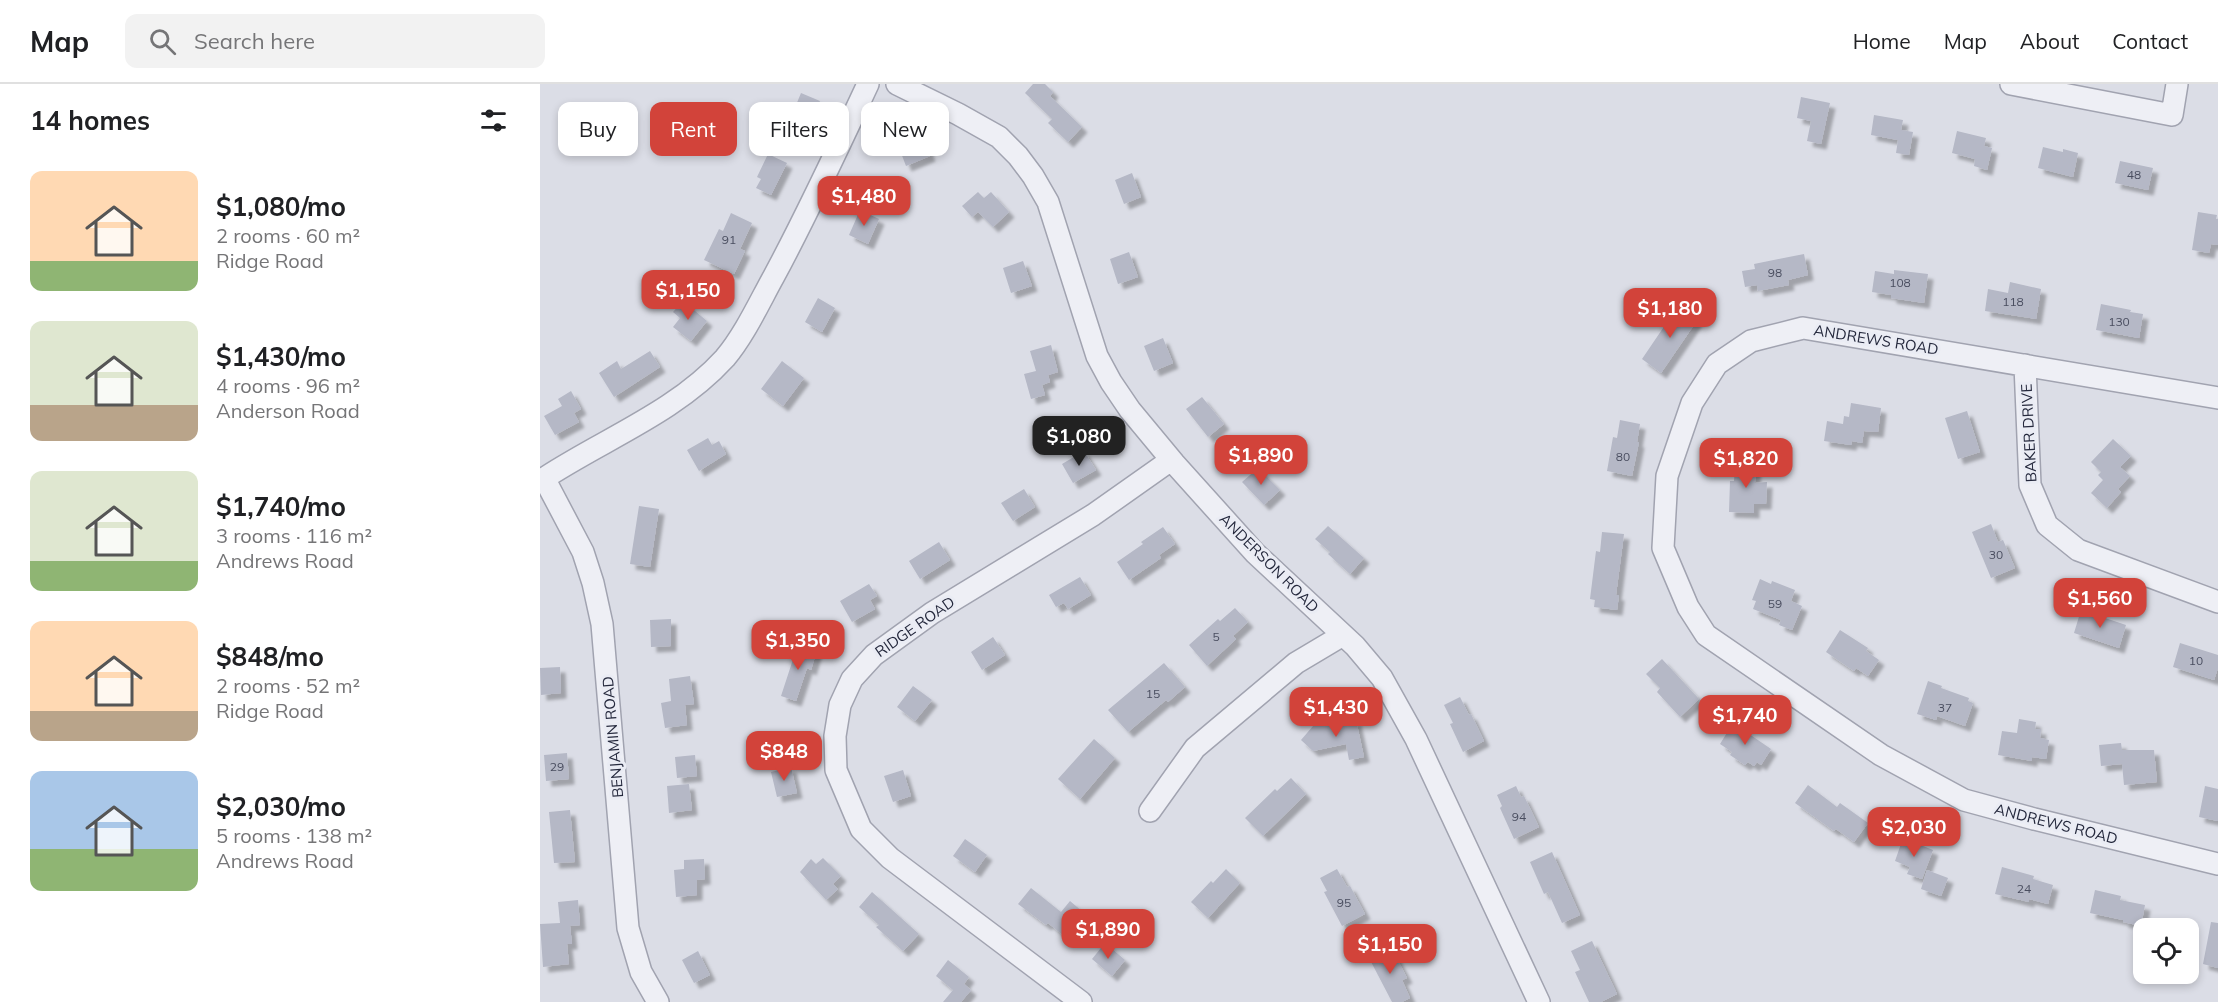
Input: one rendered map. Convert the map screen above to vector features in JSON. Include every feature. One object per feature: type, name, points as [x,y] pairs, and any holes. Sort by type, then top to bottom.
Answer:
[{"type":"street","points":[[542,480],[624,434],[670,404],[725,357],[753,314],[796,235],[868,84]]},
{"type":"street","name":"ANDERSON ROAD","points":[[897,84],[999,137],[1018,156],[1033,176],[1048,202],[1097,356],[1130,410],[1171,460],[1255,553],[1343,635],[1382,678],[1416,739],[1539,1002]]},
{"type":"street","points":[[2011,84],[2172,115],[2177,84]]},
{"type":"street","name":"ANDREWS ROAD","points":[[2218,398],[1803,328],[1751,340],[1717,364],[1692,403],[1667,476],[1663,548],[1688,607],[1706,635],[1854,737],[1916,775],[1964,800],[2218,864]]},
{"type":"street","name":"BAKER DRIVE","points":[[2025,364],[2030,485],[2047,525],[2078,550],[2218,602]]},
{"type":"street","name":"RIDGE ROAD","points":[[1081,1002],[890,858],[861,829],[836,770],[835,736],[840,705],[852,679],[874,655],[932,613],[1093,515],[1171,460]]},
{"type":"street","name":"BENJAMIN ROAD","points":[[542,480],[584,552],[593,583],[603,636],[628,928],[640,972],[658,1002]]},
{"type":"street","points":[[1150,811],[1195,748],[1296,663],[1343,635]]},
{"type":"building","points":[[1033,84],[1045,84],[1053,92],[1050,96],[1082,127],[1068,142],[1048,123],[1052,119],[1025,93]]},
{"type":"building","points":[[801,93],[820,101],[820,102],[797,102]]},
{"type":"building","points":[[1801,97],[1830,103],[1821,144],[1807,141],[1811,121],[1797,118]]},
{"type":"building","points":[[1874,115],[1903,120],[1901,130],[1913,132],[1909,155],[1896,153],[1898,140],[1871,135]]},
{"type":"building","points":[[1957,131],[1986,138],[1984,146],[1992,148],[1987,170],[1974,166],[1975,159],[1952,153]]},
{"type":"building","points":[[2043,147],[2078,153],[2073,177],[2038,168]]},
{"type":"building","points":[[767,156],[787,163],[771,195],[756,188],[761,179],[757,177]]},
{"type":"building","points":[[902,156],[930,156],[906,166]]},
{"type":"building","points":[[2120,161],[2153,168],[2148,190],[2115,183]]},
{"type":"building","points":[[1132,173],[1141,197],[1124,204],[1115,180]]},
{"type":"building","points":[[978,192],[984,198],[991,192],[1009,212],[993,227],[978,212],[972,217],[962,206]]},
{"type":"building","points":[[860,210],[879,219],[868,244],[849,235]]},
{"type":"building","points":[[2198,212],[2217,215],[2218,245],[2211,244],[2209,253],[2192,250]]},
{"type":"building","points":[[731,213],[752,223],[740,249],[745,251],[734,274],[704,260],[719,229],[723,231]]},
{"type":"building","points":[[1129,252],[1138,277],[1118,284],[1110,259]]},
{"type":"building","points":[[1804,254],[1808,275],[1788,280],[1789,285],[1758,291],[1757,285],[1745,287],[1742,271],[1755,269],[1754,264]]},
{"type":"building","points":[[1023,261],[1032,286],[1011,293],[1003,268]]},
{"type":"building","points":[[1894,270],[1928,274],[1924,303],[1891,298],[1891,295],[1872,292],[1875,271],[1894,274]]},
{"type":"building","points":[[2010,282],[2041,289],[2036,319],[1985,311],[1988,289],[2008,293]]},
{"type":"building","points":[[818,298],[835,308],[822,332],[805,322]]},
{"type":"building","points":[[683,301],[707,321],[691,341],[673,327],[680,318],[673,312]]},
{"type":"building","points":[[2101,304],[2143,314],[2139,338],[2096,330]]},
{"type":"building","points":[[1678,306],[1698,319],[1661,373],[1642,359]]},
{"type":"building","points":[[1163,338],[1173,363],[1154,371],[1144,346]]},
{"type":"building","points":[[1051,345],[1058,372],[1048,375],[1050,382],[1042,385],[1045,395],[1031,399],[1024,374],[1036,371],[1030,351]]},
{"type":"building","points":[[650,351],[660,367],[614,397],[599,373],[617,361],[621,369]]},
{"type":"building","points":[[782,361],[804,378],[783,406],[761,389]]},
{"type":"building","points":[[571,391],[581,409],[574,413],[579,422],[555,435],[544,416],[562,406],[558,399]]},
{"type":"building","points":[[1202,397],[1224,424],[1208,437],[1186,409]]},
{"type":"building","points":[[1851,403],[1881,408],[1878,432],[1864,431],[1862,443],[1852,441],[1851,445],[1824,441],[1827,421],[1843,424],[1844,416],[1849,417]]},
{"type":"building","points":[[1967,411],[1980,452],[1958,459],[1945,418]]},
{"type":"building","points":[[1620,420],[1640,424],[1632,476],[1607,471],[1613,437],[1617,438]]},
{"type":"building","points":[[708,438],[712,445],[719,441],[726,454],[699,471],[687,450]]},
{"type":"building","points":[[2113,439],[2131,456],[2120,467],[2130,476],[2118,489],[2121,492],[2107,508],[2091,493],[2103,480],[2098,475],[2101,472],[2091,462]]},
{"type":"building","points":[[1084,451],[1096,470],[1073,483],[1062,464]]},
{"type":"building","points":[[1735,462],[1756,462],[1755,483],[1767,482],[1766,504],[1754,504],[1754,513],[1729,512],[1730,481],[1734,481]]},
{"type":"building","points":[[1258,468],[1280,490],[1264,505],[1242,482]]},
{"type":"building","points":[[1024,489],[1035,507],[1013,521],[1001,503]]},
{"type":"building","points":[[639,506],[659,509],[650,567],[630,564]]},
{"type":"building","points":[[1991,524],[1998,542],[2003,540],[2015,568],[1991,578],[1972,532]]},
{"type":"building","points":[[1328,526],[1364,558],[1350,574],[1315,539]]},
{"type":"building","points":[[1163,527],[1175,544],[1159,555],[1161,558],[1129,580],[1117,562]]},
{"type":"building","points":[[1602,532],[1624,534],[1616,595],[1619,595],[1617,610],[1594,607],[1595,600],[1590,599],[1596,551],[1600,552]]},
{"type":"building","points":[[939,542],[950,560],[920,579],[909,561]]},
{"type":"building","points":[[1080,577],[1091,595],[1068,609],[1064,603],[1056,607],[1049,595]]},
{"type":"building","points":[[1760,579],[1795,590],[1791,601],[1802,606],[1792,630],[1779,625],[1781,620],[1753,609],[1756,601],[1752,600]]},
{"type":"building","points":[[869,584],[877,596],[870,600],[875,609],[852,622],[840,601]]},
{"type":"building","points":[[1235,608],[1248,622],[1233,636],[1236,639],[1207,666],[1189,645],[1218,619],[1220,621]]},
{"type":"building","points":[[2081,610],[2126,625],[2119,648],[2074,633]]},
{"type":"building","points":[[671,619],[671,646],[651,647],[650,620]]},
{"type":"building","points":[[1840,630],[1868,648],[1866,651],[1879,660],[1868,676],[1856,668],[1854,671],[1826,652]]},
{"type":"building","points":[[993,637],[1005,655],[982,670],[971,652]]},
{"type":"building","points":[[2180,643],[2218,655],[2218,668],[2214,680],[2173,667]]},
{"type":"building","points":[[798,644],[817,650],[811,670],[807,668],[796,701],[781,696]]},
{"type":"building","points":[[1662,659],[1699,699],[1680,717],[1657,692],[1660,688],[1646,674]]},
{"type":"building","points":[[1164,663],[1185,687],[1128,732],[1108,710]]},
{"type":"building","points":[[560,667],[561,693],[541,695],[540,668]]},
{"type":"building","points":[[690,676],[694,704],[685,705],[687,725],[665,728],[661,703],[671,701],[669,679]]},
{"type":"building","points":[[1928,681],[1969,698],[1968,701],[1973,703],[1965,726],[1937,716],[1936,720],[1917,714]]},
{"type":"building","points":[[913,686],[932,700],[915,721],[897,707]]},
{"type":"building","points":[[1460,697],[1484,741],[1463,752],[1444,705]]},
{"type":"building","points":[[2019,719],[2036,722],[2035,729],[2041,729],[2040,738],[2049,740],[2046,759],[2032,757],[2032,761],[1998,755],[2002,731],[2017,733]]},
{"type":"building","points":[[1356,720],[1364,757],[1349,760],[1346,744],[1313,751],[1301,740],[1313,726]]},
{"type":"building","points":[[1733,723],[1771,749],[1761,765],[1757,762],[1754,766],[1748,762],[1745,765],[1730,755],[1732,752],[1720,744]]},
{"type":"building","points":[[1094,739],[1115,758],[1080,799],[1058,779]]},
{"type":"building","points":[[2121,743],[2122,750],[2154,750],[2157,782],[2124,785],[2122,764],[2101,766],[2099,745]]},
{"type":"building","points":[[567,753],[569,779],[546,781],[544,755]]},
{"type":"building","points":[[695,755],[697,776],[677,778],[675,757]]},
{"type":"building","points":[[791,767],[797,793],[777,797],[771,772]]},
{"type":"building","points":[[903,770],[911,796],[893,802],[884,776]]},
{"type":"building","points":[[1291,778],[1306,794],[1263,836],[1245,818],[1275,789],[1277,791]]},
{"type":"building","points":[[689,784],[692,810],[669,813],[667,786]]},
{"type":"building","points":[[1808,785],[1837,807],[1840,803],[1868,823],[1854,842],[1836,829],[1834,831],[1795,803]]},
{"type":"building","points":[[1516,786],[1521,797],[1524,796],[1539,827],[1514,839],[1500,808],[1502,806],[1497,795]]},
{"type":"building","points":[[2205,786],[2218,789],[2218,821],[2199,817]]},
{"type":"building","points":[[570,810],[575,862],[554,863],[549,812]]},
{"type":"building","points":[[1903,838],[1933,850],[1922,879],[1907,874],[1910,867],[1895,861]]},
{"type":"building","points":[[965,839],[987,855],[975,872],[953,856]]},
{"type":"building","points":[[1552,852],[1580,915],[1562,923],[1548,892],[1544,894],[1530,862]]},
{"type":"building","points":[[823,858],[841,876],[833,884],[838,889],[826,900],[800,872],[811,859],[816,864]]},
{"type":"building","points":[[704,859],[705,879],[697,880],[697,895],[676,897],[674,870],[684,869],[684,860]]},
{"type":"building","points":[[2002,867],[2034,876],[2033,879],[2053,885],[2048,904],[1995,894]]},
{"type":"building","points":[[1226,869],[1240,883],[1208,918],[1191,902]]},
{"type":"building","points":[[1337,869],[1347,887],[1350,886],[1365,914],[1342,926],[1324,892],[1327,891],[1320,878]]},
{"type":"building","points":[[1927,870],[1948,878],[1941,896],[1921,889]]},
{"type":"building","points":[[1031,888],[1061,912],[1070,901],[1083,912],[1064,936],[1018,904]]},
{"type":"building","points":[[2095,890],[2121,896],[2120,900],[2145,905],[2143,918],[2133,918],[2133,924],[2090,913]]},
{"type":"building","points":[[872,892],[919,934],[903,951],[876,927],[879,925],[859,907]]},
{"type":"building","points":[[578,900],[580,925],[570,926],[572,944],[567,944],[569,964],[543,967],[540,924],[560,923],[558,902]]},
{"type":"building","points":[[2211,922],[2218,923],[2218,968],[2203,964]]},
{"type":"building","points":[[1592,941],[1617,994],[1601,1002],[1589,1002],[1575,972],[1580,970],[1571,951]]},
{"type":"building","points":[[1105,943],[1125,960],[1112,976],[1092,959]]},
{"type":"building","points":[[1386,947],[1391,957],[1395,955],[1407,978],[1402,980],[1410,998],[1402,1002],[1392,1002],[1368,956]]},
{"type":"building","points":[[698,951],[710,975],[694,983],[682,960]]},
{"type":"building","points":[[948,960],[969,977],[964,984],[971,990],[961,1002],[943,1002],[953,990],[936,976]]}]
